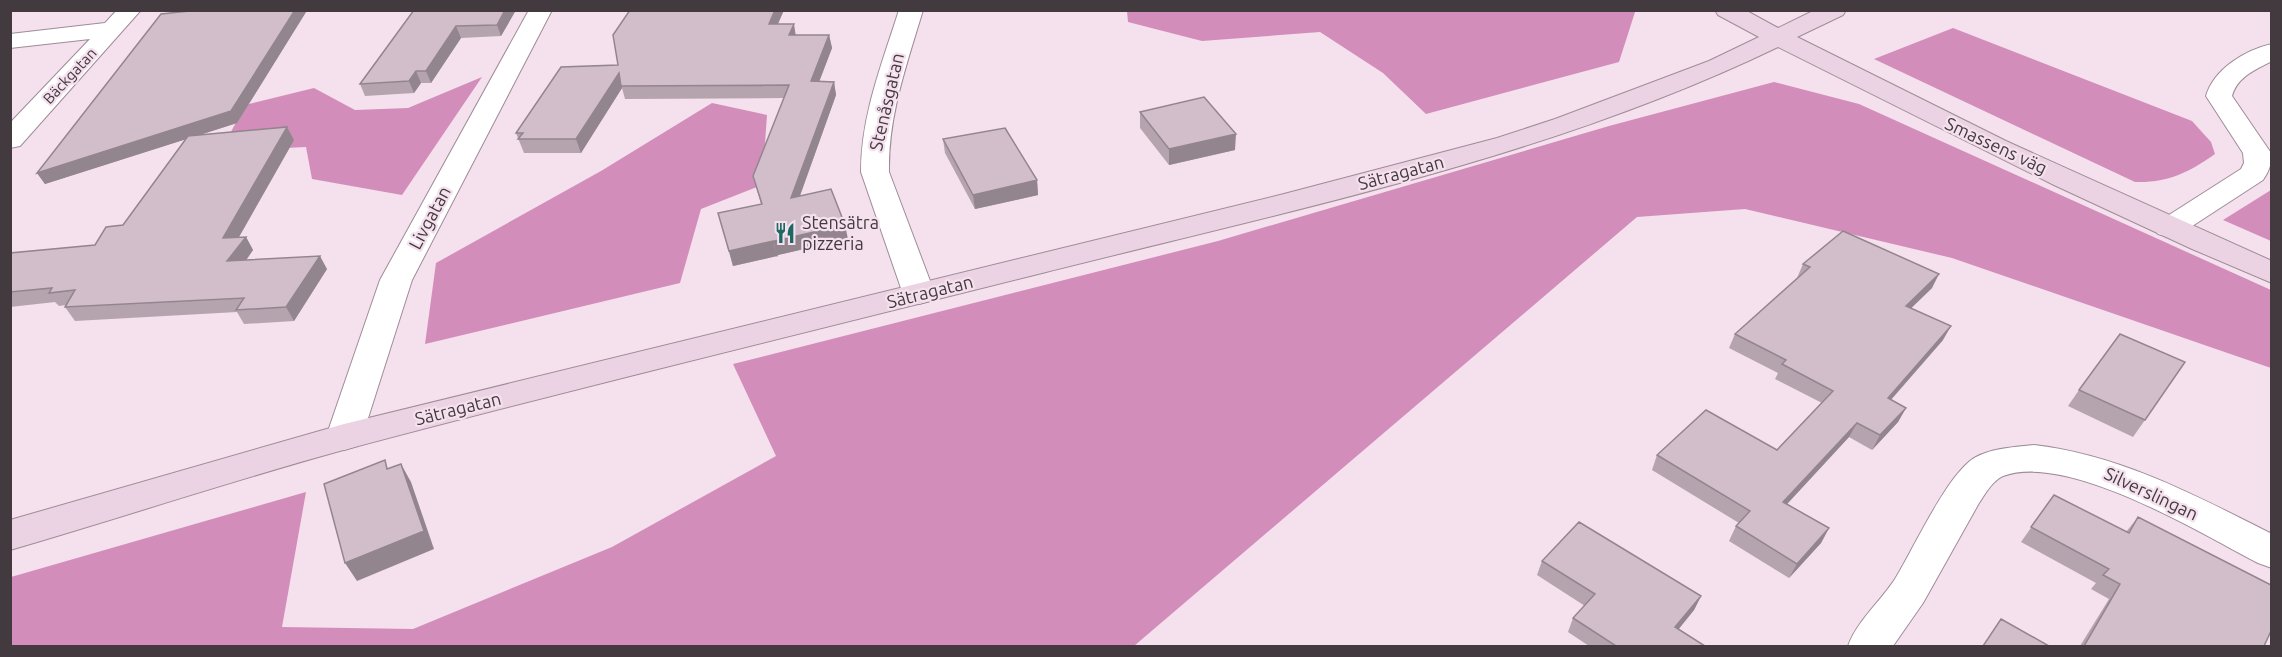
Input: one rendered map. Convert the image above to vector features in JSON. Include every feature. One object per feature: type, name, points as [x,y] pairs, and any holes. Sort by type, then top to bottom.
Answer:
[{"type":"street","name":"Livgatan","points":[[344,437],[396,280],[541,10]]},
{"type":"street","name":"Stenåsgatan","points":[[911,10],[883,106],[873,151],[875,172],[919,294]]},
{"type":"street","name":"Smassens väg","points":[[1726,10],[1907,104],[2169,228],[2271,273]]},
{"type":"street","name":"Sätragatan","points":[[10,535],[344,437],[1292,201],[1507,144],[1718,66],[1835,10]]},
{"type":"street","points":[[10,41],[122,20]]},
{"type":"street","name":"Bäckgatan","points":[[10,140],[122,20]]},
{"type":"street","points":[[2169,228],[2253,174],[2258,163],[2257,153],[2219,96],[2220,86],[2229,76],[2271,51]]},
{"type":"street","name":"Silverslingan","points":[[1869,646],[1908,593],[1970,487],[1989,466],[2016,459],[2050,460],[2090,467],[2130,481],[2271,552]]},
{"type":"shaded area","points":[[1633,10],[1635,12],[1619,62],[1426,114],[1383,73],[1320,32],[1202,41],[1128,22],[1127,11]]},
{"type":"shaded area","points":[[1953,28],[2192,121],[2211,142],[2215,154],[2178,175],[2158,181],[2135,182],[1874,59]]},
{"type":"shaded area","points":[[482,77],[402,195],[312,179],[306,147],[221,151],[245,105],[314,88],[355,110],[408,108]]},
{"type":"shaded area","points":[[1774,82],[1859,104],[2271,290],[2271,368],[1952,258],[1745,209],[1637,217],[1134,646],[11,646],[11,577],[306,492],[282,627],[413,629],[612,547],[776,456],[733,364],[1218,241],[1609,126]]},
{"type":"shaded area","points":[[712,103],[767,115],[762,185],[701,209],[680,283],[425,344],[436,263],[601,171]]},
{"type":"shaded area","points":[[2271,190],[2271,241],[2223,220]]},
{"type":"building","points":[[199,10],[295,10],[231,111],[37,173],[161,14]]},
{"type":"building","points":[[414,10],[505,10],[497,25],[456,26],[426,71],[416,71],[409,81],[360,84]]},
{"type":"building","points":[[630,10],[775,10],[769,24],[794,24],[789,35],[829,35],[811,81],[834,82],[791,198],[831,189],[845,225],[774,241],[774,243],[773,241],[729,251],[718,213],[762,204],[753,176],[789,85],[621,86],[619,73],[576,139],[518,139],[523,133],[516,133],[561,67],[618,65],[613,35]]},
{"type":"building","points":[[1204,97],[1236,134],[1169,149],[1140,112]]},
{"type":"building","points":[[287,127],[223,238],[246,237],[227,261],[320,256],[286,307],[236,310],[244,298],[65,307],[75,290],[49,293],[52,288],[10,292],[10,253],[95,245],[106,227],[123,225],[188,136]]},
{"type":"building","points":[[1005,128],[1037,180],[973,195],[943,139]]},
{"type":"building","points":[[1843,231],[1939,274],[1906,306],[1951,326],[1888,398],[1906,408],[1880,435],[1857,423],[1783,502],[1829,528],[1797,564],[1736,526],[1750,511],[1657,455],[1706,410],[1777,450],[1833,391],[1782,364],[1786,360],[1735,334],[1810,267],[1803,264]]},
{"type":"building","points":[[2120,334],[2185,362],[2145,420],[2079,390]]},
{"type":"building","points":[[385,460],[387,469],[401,464],[424,531],[345,563],[324,484]]},
{"type":"building","points":[[2054,495],[2129,533],[2138,517],[2271,585],[2271,631],[2264,646],[2084,646],[2120,584],[2103,575],[2109,569],[2031,527]]},
{"type":"building","points":[[1579,522],[1701,596],[1675,627],[1705,646],[1616,646],[1573,618],[1595,594],[1542,561]]},
{"type":"building","points":[[2001,619],[2049,646],[1983,646]]},
{"type":"place","name":"Stensätra pizzeria","points":[[785,233]]}]
